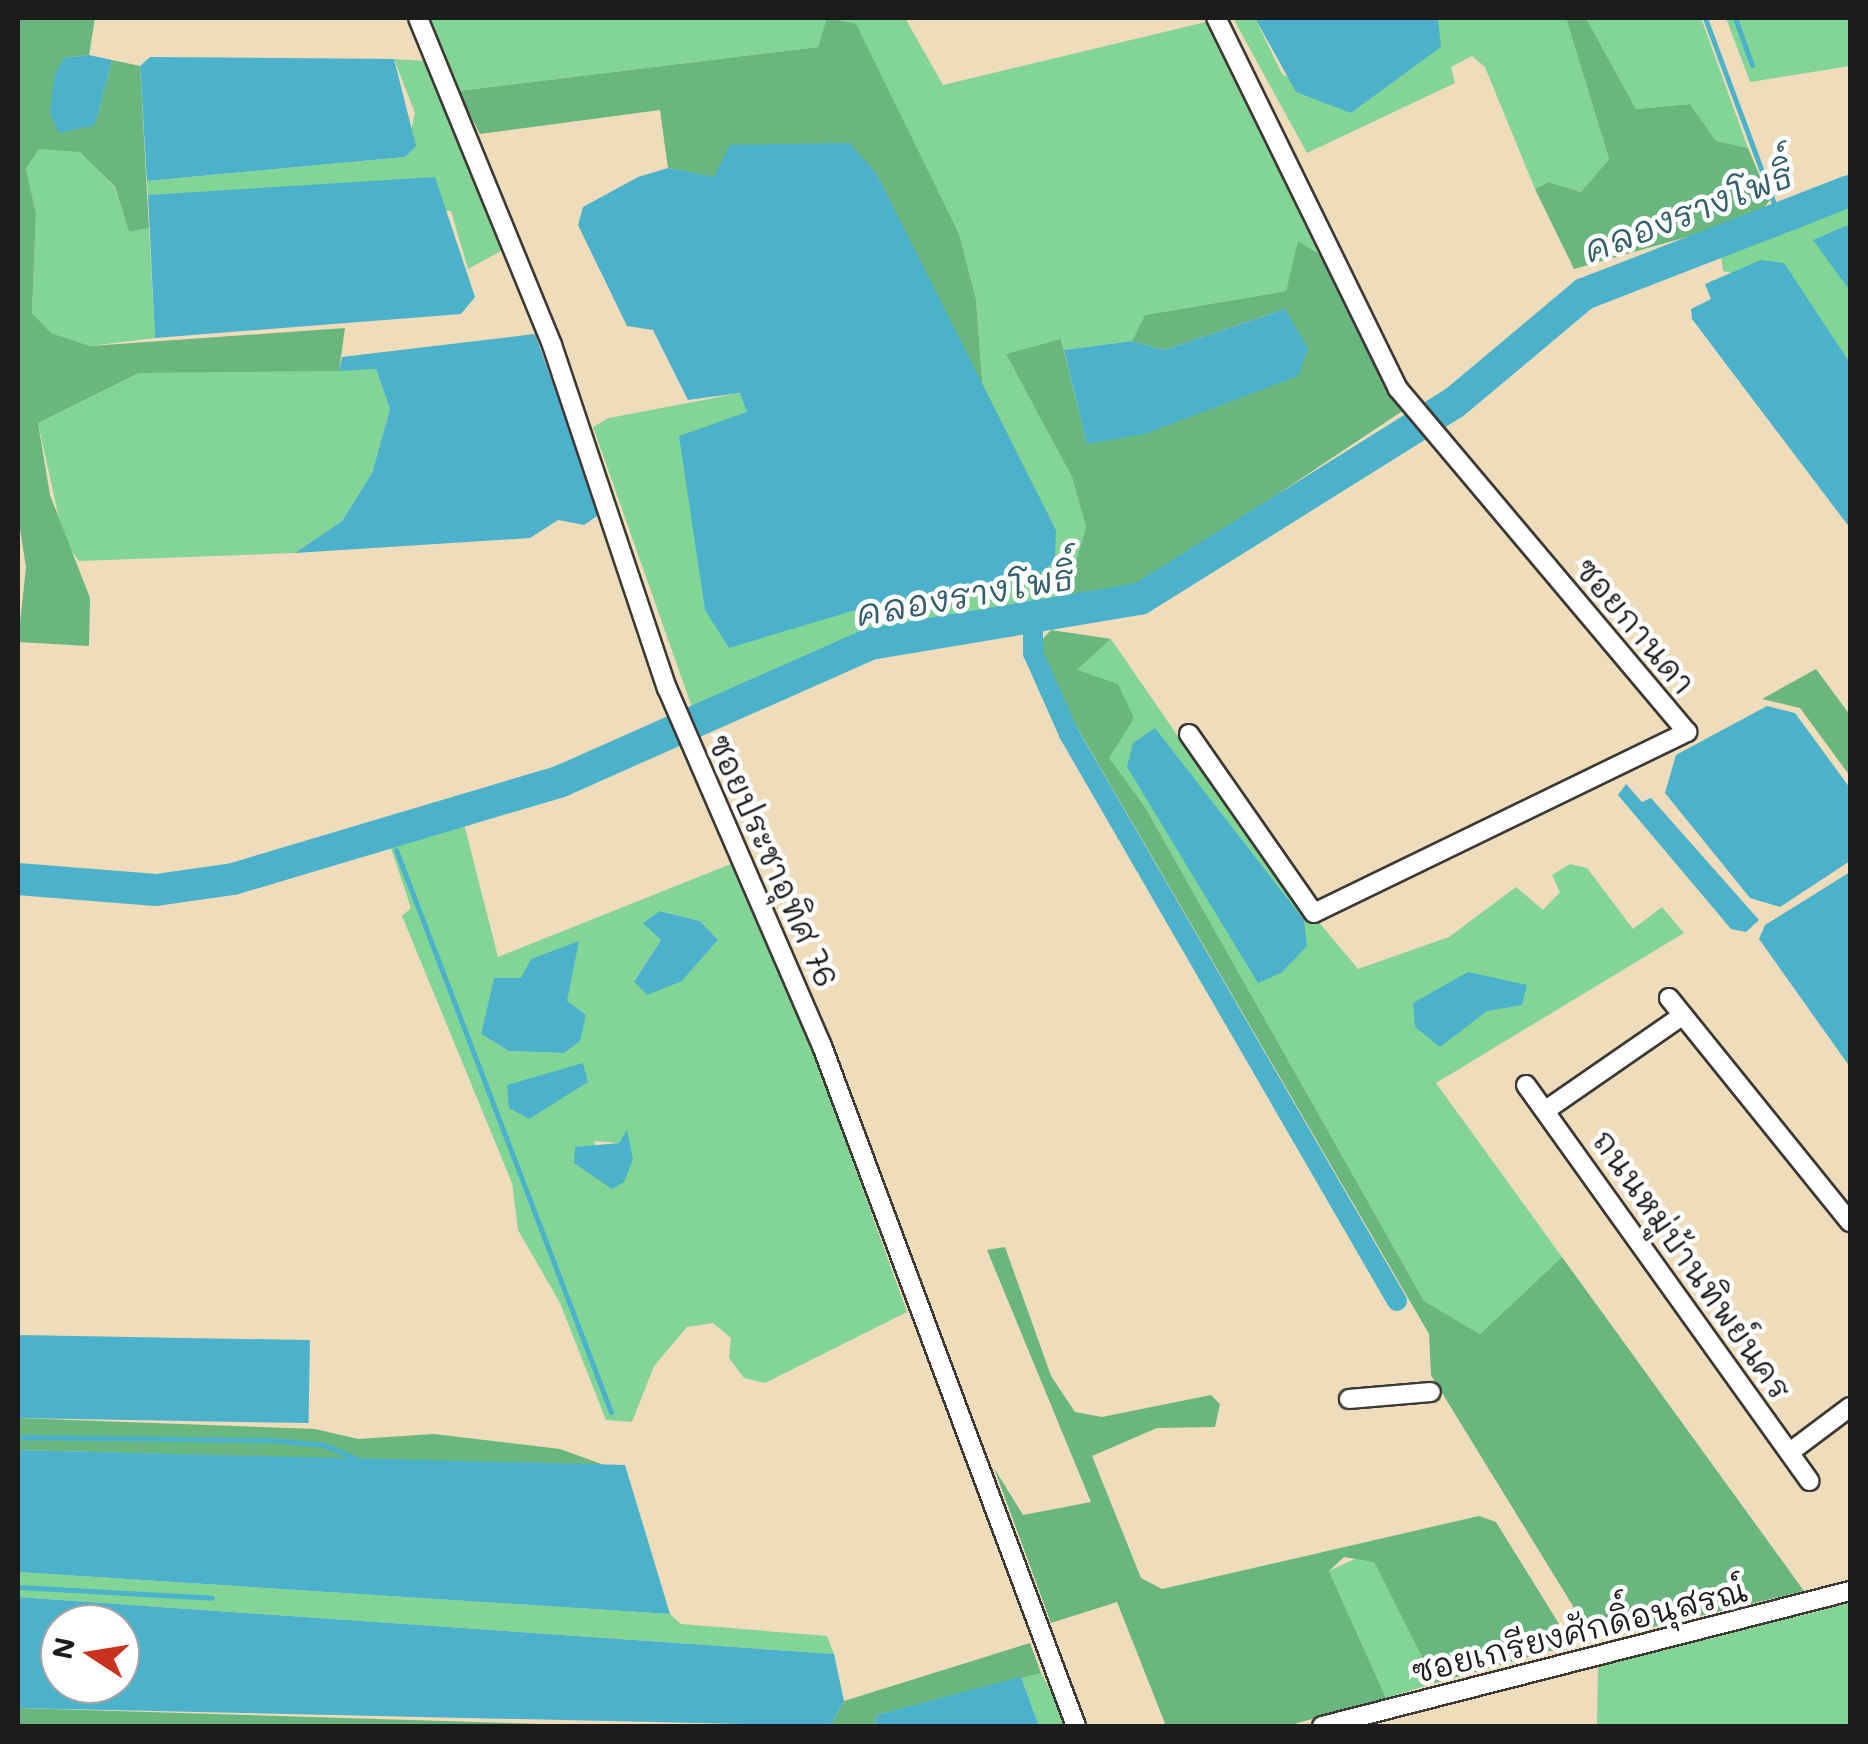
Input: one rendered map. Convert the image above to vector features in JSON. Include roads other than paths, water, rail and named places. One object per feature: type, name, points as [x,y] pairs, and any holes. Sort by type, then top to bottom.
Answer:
[{"type":"street","name":"ซอยประชาอุทิศ 76","points":[[418,18],[552,345],[668,688],[822,1046],[1076,1726]]},
{"type":"street","name":"ซอยกานดา","points":[[1189,734],[1314,913],[1687,732],[1433,437],[1398,389],[1216,18]]},
{"type":"street","points":[[1669,998],[1850,1222]]},
{"type":"street","points":[[1546,1110],[1682,1016]]},
{"type":"street","name":"ถนนหมู่บ้านทิพย์นคร","points":[[1526,1085],[1810,1481]]},
{"type":"street","points":[[1349,1399],[1431,1392]]},
{"type":"street","name":"ถนนหมู่บ้านทิพย์นคร","points":[[1790,1452],[1850,1407]]},
{"type":"street","name":"ซอยเกรียงศักดิ์อนุสรณ์","points":[[1322,1726],[1850,1591]]},
{"type":"water","points":[[1255,18],[1438,18],[1441,47],[1351,113],[1296,92]]},
{"type":"water","points":[[89,55],[112,60],[95,125],[59,133],[50,113],[55,73],[65,58]]},
{"type":"water","points":[[150,57],[394,59],[416,146],[405,157],[147,181],[140,66]]},
{"type":"water","points":[[849,143],[876,173],[1056,530],[1055,561],[1038,576],[886,601],[729,648],[705,610],[679,436],[747,412],[740,393],[688,400],[653,330],[627,326],[578,225],[583,207],[638,177],[668,168],[714,177],[730,145]]},
{"type":"water","points":[[435,177],[475,297],[461,314],[155,338],[148,195]]},
{"type":"water","points":[[1850,224],[1850,291],[1813,240]]},
{"type":"water","points":[[1761,260],[1784,263],[1850,363],[1850,528],[1692,319],[1691,309],[1711,299],[1705,284]]},
{"type":"water","points":[[1285,309],[1308,349],[1298,376],[1145,434],[1087,444],[1064,350],[1132,341],[1164,350]]},
{"type":"water","points":[[535,334],[600,514],[584,525],[558,520],[530,538],[295,553],[342,521],[372,473],[390,409],[376,369],[339,371],[342,357]]},
{"type":"water","points":[[1767,706],[1795,713],[1850,788],[1850,861],[1780,907],[1750,898],[1665,793],[1676,755]]},
{"type":"water","points":[[1155,728],[1304,920],[1307,946],[1281,973],[1258,983],[1127,767],[1133,743]]},
{"type":"water","points":[[1626,784],[1642,802],[1651,798],[1759,920],[1746,932],[1731,929],[1618,795]]},
{"type":"water","points":[[1850,872],[1850,1067],[1759,939],[1765,925]]},
{"type":"water","points":[[660,911],[700,921],[718,940],[682,981],[647,995],[634,981],[661,940],[643,923]]},
{"type":"water","points":[[579,941],[567,1001],[586,1015],[580,1041],[564,1053],[509,1051],[481,1034],[494,978],[521,978],[531,959]]},
{"type":"water","points":[[1468,972],[1527,985],[1522,1005],[1487,1011],[1440,1047],[1415,1027],[1413,1003]]},
{"type":"water","points":[[583,1063],[588,1082],[529,1119],[509,1108],[507,1085]]},
{"type":"water","points":[[627,1130],[633,1159],[624,1182],[612,1189],[574,1163],[575,1147],[619,1143]]},
{"type":"water","points":[[18,1335],[310,1340],[309,1423],[18,1418]]},
{"type":"water","points":[[18,1450],[625,1465],[670,1614],[18,1572]]},
{"type":"water","points":[[18,1597],[118,1604],[40,1604],[40,1704],[140,1704],[140,1606],[834,1654],[844,1701],[830,1726],[18,1708]]},
{"type":"water","points":[[1021,1677],[1039,1726],[875,1726],[876,1715]]},
{"type":"waterway","points":[[1705,18],[1780,220]]},
{"type":"waterway","points":[[1735,18],[1752,65]]},
{"type":"waterway","name":"คลองรางโพธิ์","points":[[18,879],[156,890],[233,879],[561,781],[870,644],[1140,599],[1454,403],[1584,294],[1850,191]]},
{"type":"waterway","points":[[1033,621],[1033,653],[1069,734],[1397,1301]]},
{"type":"waterway","points":[[396,850],[611,1412]]},
{"type":"waterway","points":[[18,1437],[272,1440],[324,1445],[359,1460]]},
{"type":"waterway","points":[[18,1587],[212,1598]]}]
